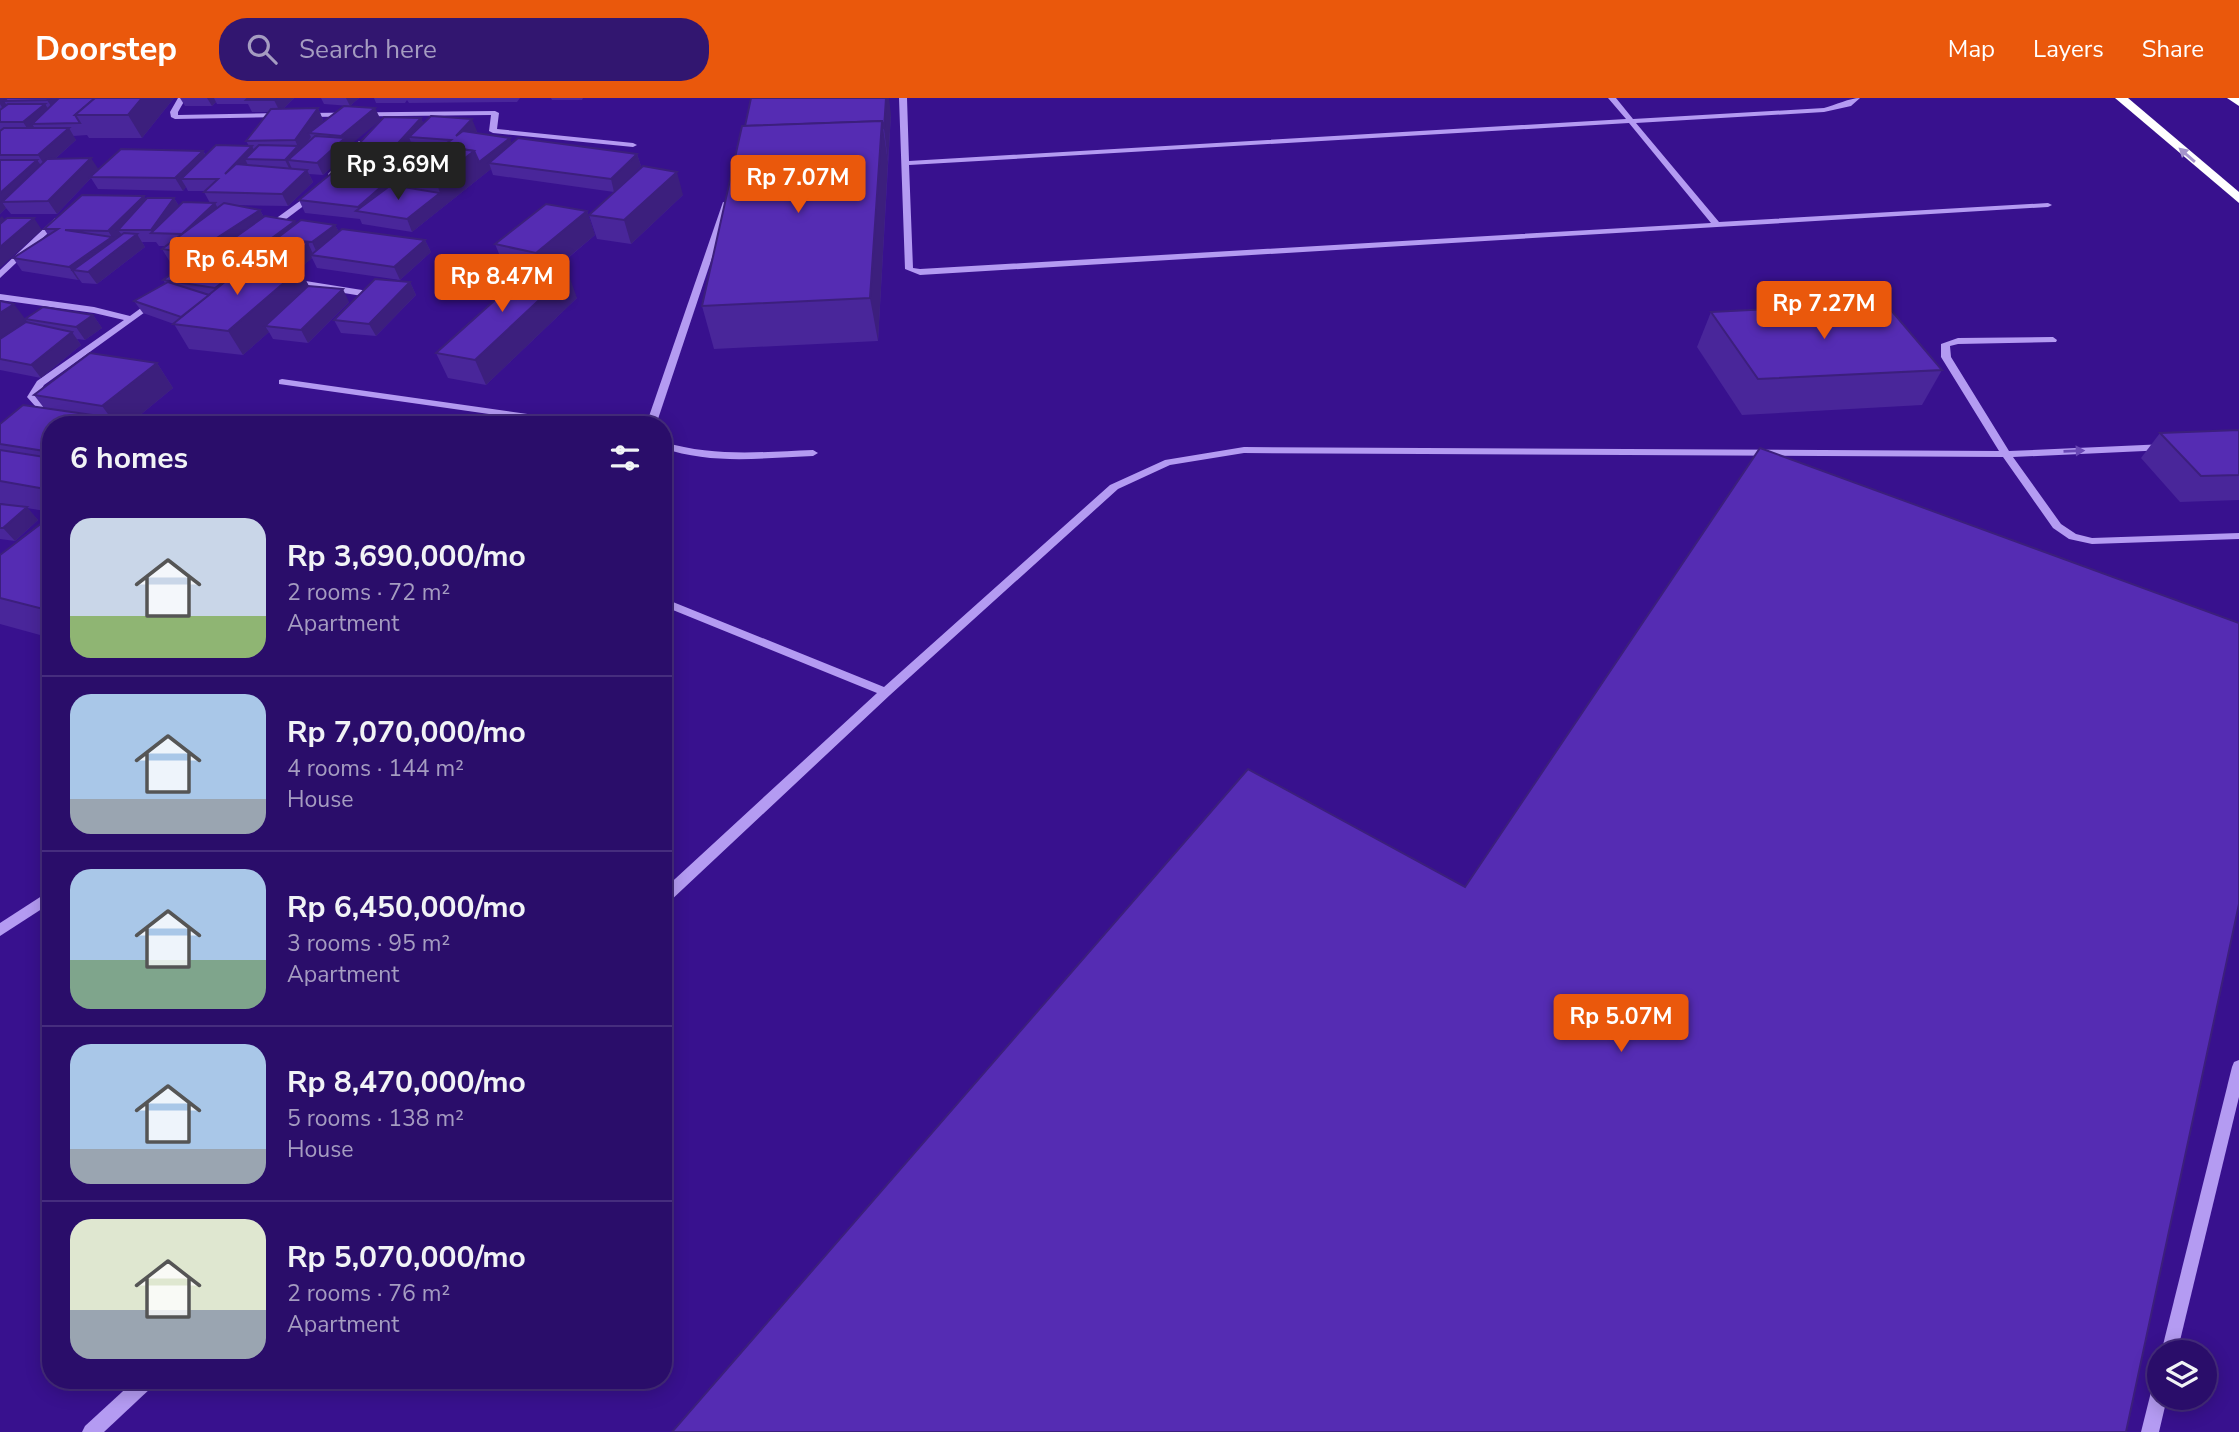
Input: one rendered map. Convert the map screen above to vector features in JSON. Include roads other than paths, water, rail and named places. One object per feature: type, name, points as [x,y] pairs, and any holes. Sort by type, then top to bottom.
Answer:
[{"type":"highway","points":[[2120,98],[2239,200]]},
{"type":"highway","points":[[2233,98],[2239,102]]},
{"type":"street","points":[[183,98],[174,112],[175,117],[390,112],[495,113],[493,131],[633,145]]},
{"type":"street","points":[[903,98],[909,269],[920,272],[2048,205]]},
{"type":"street","points":[[905,163],[1824,110],[1848,104],[1856,98]]},
{"type":"street","points":[[381,121],[390,112]]},
{"type":"street","points":[[263,232],[272,222],[308,201],[373,131]]},
{"type":"street","points":[[654,416],[732,190]]},
{"type":"street","points":[[0,275],[61,217]]},
{"type":"street","points":[[272,222],[287,227]]},
{"type":"street","points":[[38,226],[51,226]]},
{"type":"street","points":[[283,281],[362,293]]},
{"type":"street","points":[[0,297],[132,318]]},
{"type":"street","points":[[19,424],[41,407],[32,397],[40,383],[162,297]]},
{"type":"street","points":[[2053,340],[1958,341],[1945,344],[1946,357],[2006,454],[2057,526],[2073,537],[2092,541],[2239,536]]},
{"type":"street","points":[[282,383],[519,416]]},
{"type":"street","points":[[672,892],[886,692],[1114,487],[1168,462],[1244,450],[2006,454],[2184,446]]},
{"type":"street","points":[[672,449],[702,454],[813,453]]},
{"type":"street","points":[[672,606],[886,692]]},
{"type":"street","points":[[0,930],[42,901]]},
{"type":"street","points":[[91,1432],[137,1389]]},
{"type":"street","points":[[2150,1432],[2156,1410]]},
{"type":"lane","points":[[1612,98],[1717,225]]},
{"type":"lane","points":[[2172,1340],[2239,1067]]}]
